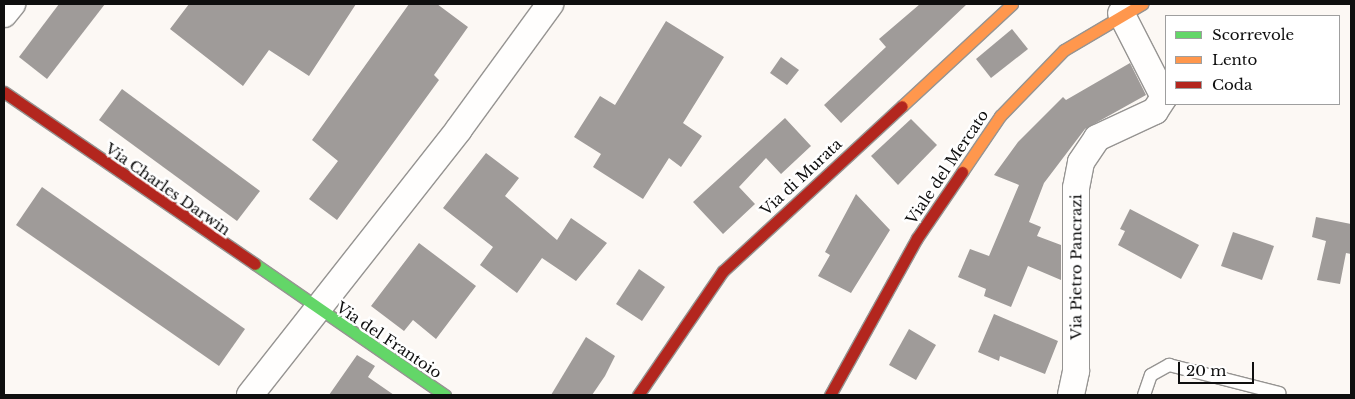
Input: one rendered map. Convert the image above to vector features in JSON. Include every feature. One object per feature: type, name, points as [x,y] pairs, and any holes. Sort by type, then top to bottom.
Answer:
[{"type":"street","points":[[4,14],[12,4]]},
{"type":"street","points":[[250,395],[459,128],[550,4]]},
{"type":"street","name":"Via di Murata","points":[[638,395],[723,271],[1012,4]]},
{"type":"street","name":"Viale del Mercato","points":[[830,395],[917,238],[1000,116],[1064,50],[1132,8]]},
{"type":"street","name":"Via Pietro Pancrazi","points":[[1071,395],[1076,371],[1076,188],[1081,162],[1097,138],[1155,111],[1164,98],[1132,8]]},
{"type":"street","name":"Via Charles Darwin","points":[[4,92],[316,310]]},
{"type":"street","name":"Via del Frantoio","points":[[316,310],[445,395]]},
{"type":"lane","points":[[1144,395],[1151,374],[1169,365],[1279,393]]},
{"type":"building","points":[[59,4],[105,4],[47,79],[19,57]]},
{"type":"building","points":[[189,4],[356,4],[309,76],[269,50],[243,86],[170,29]]},
{"type":"building","points":[[409,4],[437,4],[468,27],[434,75],[439,80],[337,220],[309,199],[338,161],[312,140]]},
{"type":"building","points":[[920,4],[967,4],[841,123],[824,105],[886,47],[879,39]]},
{"type":"building","points":[[666,21],[724,57],[683,123],[702,136],[681,167],[669,158],[643,199],[593,167],[601,154],[574,137],[600,96],[615,105]]},
{"type":"building","points":[[1012,29],[1028,49],[991,78],[976,59]]},
{"type":"building","points":[[781,57],[799,70],[787,85],[770,73]]},
{"type":"building","points":[[1130,63],[1146,95],[1085,129],[1044,183],[1029,222],[1041,227],[1037,236],[1061,245],[1061,280],[1028,266],[1011,307],[984,296],[986,289],[958,277],[970,249],[989,256],[1019,185],[994,175],[1018,142],[1063,97],[1066,100]]},
{"type":"building","points":[[122,89],[260,191],[237,221],[99,120]]},
{"type":"building","points":[[785,118],[811,146],[781,174],[766,158],[739,187],[755,204],[723,234],[693,202]]},
{"type":"building","points":[[911,119],[937,145],[898,185],[871,156]]},
{"type":"building","points":[[486,153],[519,178],[505,196],[557,240],[571,218],[607,243],[576,281],[542,258],[517,293],[480,265],[493,247],[443,208]]},
{"type":"building","points":[[42,187],[245,329],[219,366],[16,225]]},
{"type":"building","points":[[856,194],[890,230],[851,293],[818,276],[830,255],[825,252]]},
{"type":"building","points":[[1130,209],[1199,245],[1181,279],[1118,245],[1125,231],[1120,229]]},
{"type":"building","points":[[1316,217],[1351,224],[1351,254],[1346,253],[1340,284],[1317,280],[1326,241],[1312,237]]},
{"type":"building","points":[[1233,232],[1274,246],[1262,280],[1221,266]]},
{"type":"building","points":[[419,243],[476,286],[436,339],[413,320],[404,331],[371,306]]},
{"type":"building","points":[[639,269],[665,287],[642,321],[616,304]]},
{"type":"building","points":[[994,314],[1058,341],[1045,374],[1000,356],[999,361],[978,352]]},
{"type":"building","points":[[909,329],[936,345],[916,380],[889,365]]},
{"type":"building","points":[[586,337],[615,356],[605,376],[592,395],[551,395]]},
{"type":"building","points":[[357,355],[375,366],[368,377],[394,395],[329,395]]},
{"type":"traffic: fast","points":[[255,264],[445,395]]},
{"type":"traffic: slow","points":[[902,106],[1012,4]]},
{"type":"traffic: slow","points":[[962,172],[1000,116],[1064,50],[1142,4]]},
{"type":"traffic: jam","points":[[4,92],[255,264]]},
{"type":"traffic: jam","points":[[638,395],[723,271],[902,106]]},
{"type":"traffic: jam","points":[[830,395],[917,238],[962,172]]}]
